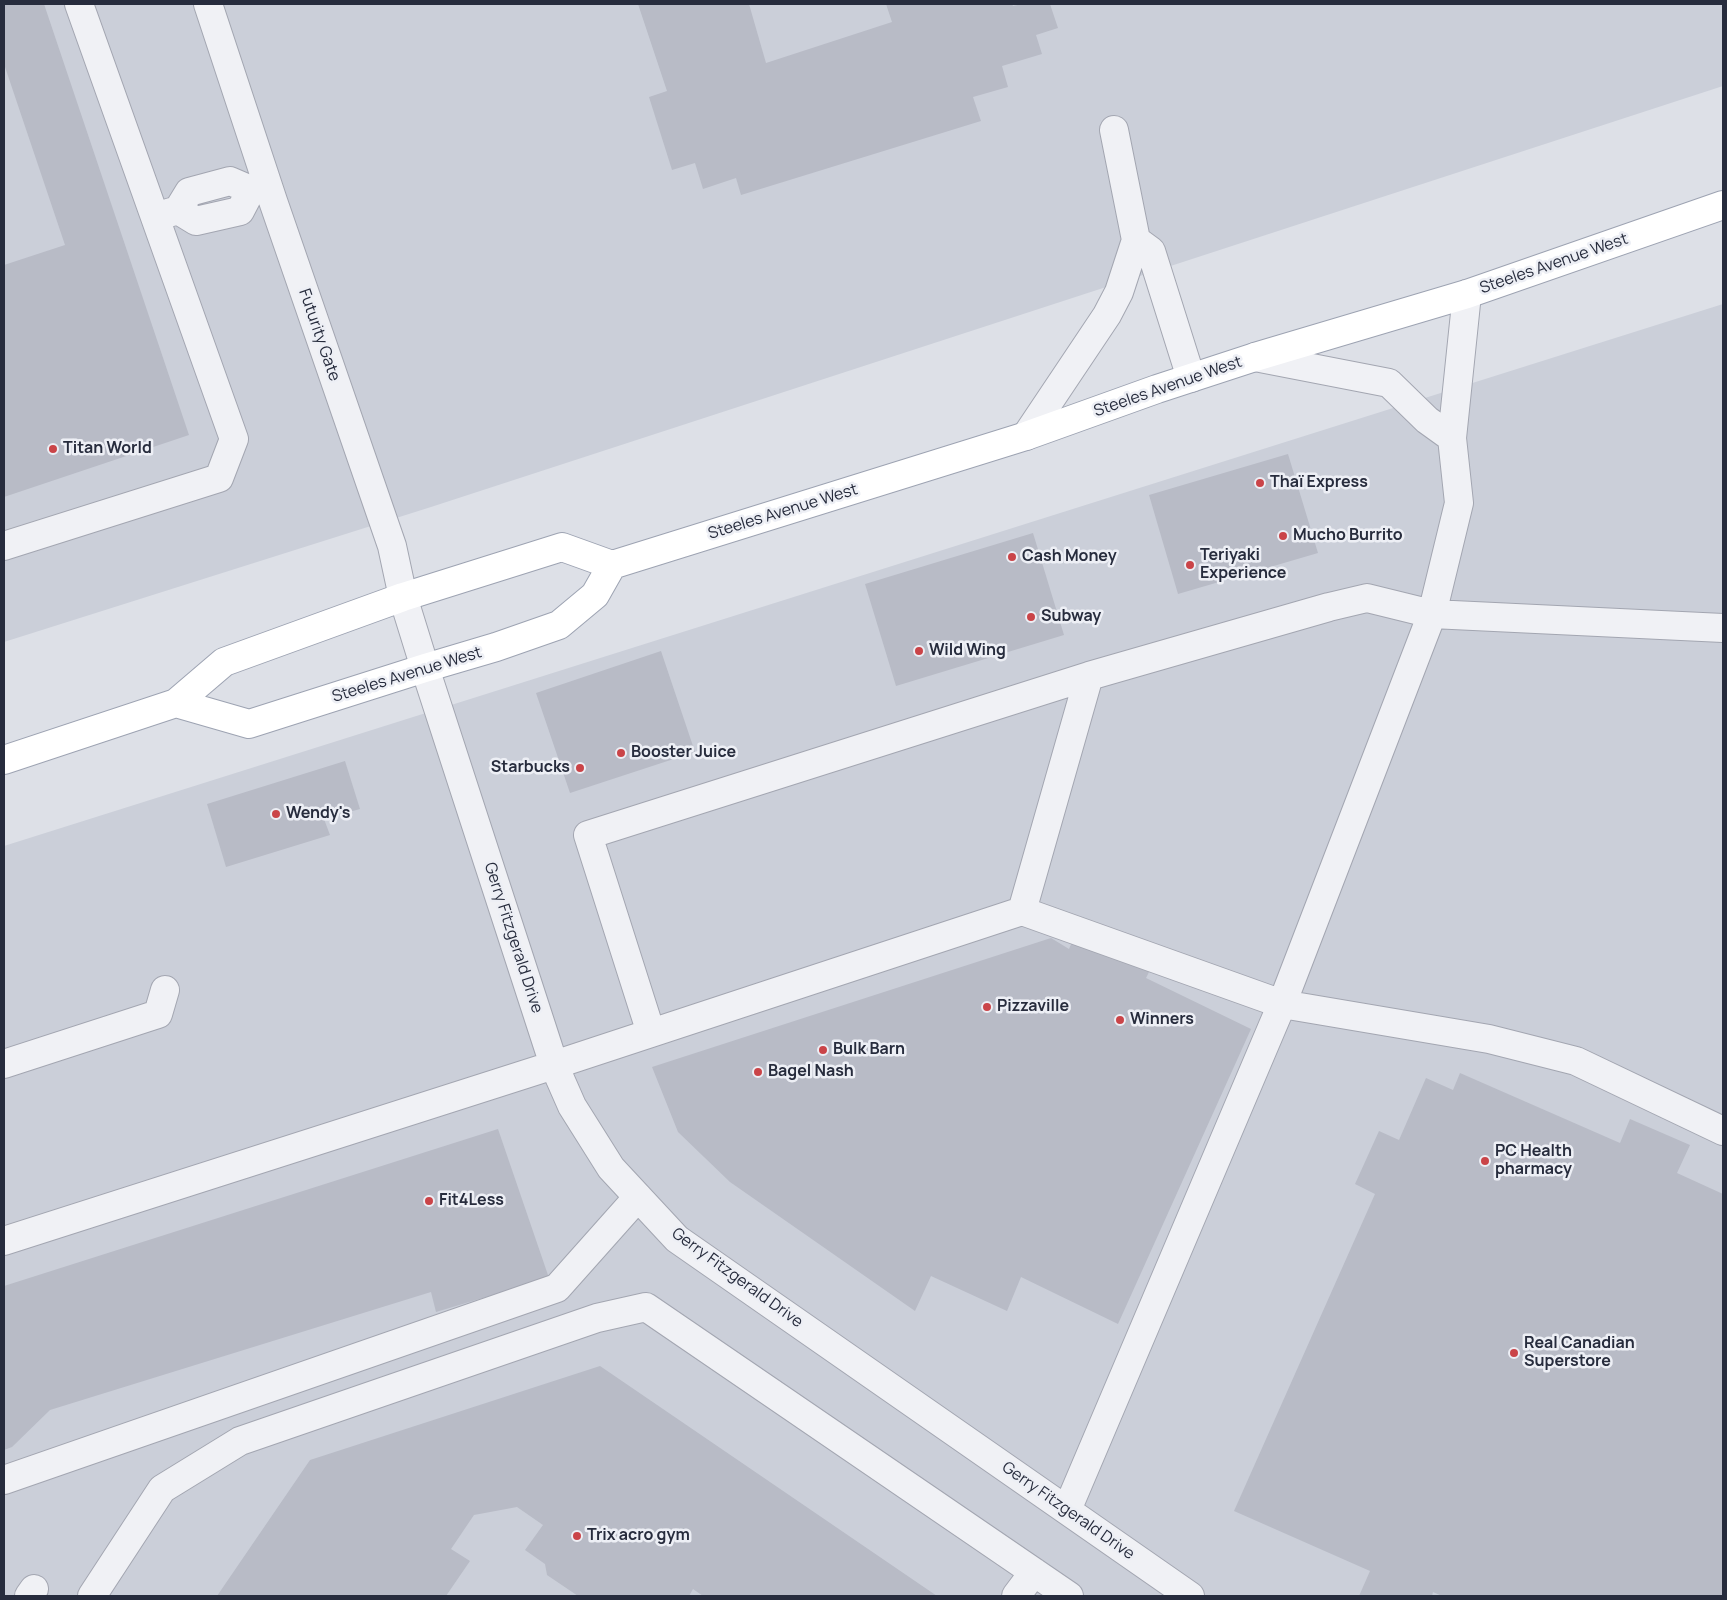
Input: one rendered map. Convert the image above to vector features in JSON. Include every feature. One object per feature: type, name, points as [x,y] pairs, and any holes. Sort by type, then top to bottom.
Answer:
[{"type":"main road","name":"Steeles Avenue West","points":[[176,703],[249,724],[496,647],[559,624],[595,595],[612,565],[1026,436],[1255,357],[1467,294],[1723,206]]},
{"type":"main road","points":[[4,760],[176,703],[224,662],[403,597],[562,547],[612,565]]},
{"type":"street","points":[[4,546],[218,478],[234,439],[166,214],[79,4]]},
{"type":"street","name":"Futurity Gate","points":[[208,4],[259,188],[392,546],[403,597],[425,668]]},
{"type":"street","points":[[1026,436],[1108,315],[1119,292],[1136,240],[1114,130]]},
{"type":"street","points":[[166,214],[189,192],[230,181],[259,188]]},
{"type":"street","points":[[1136,240],[1150,251],[1191,378]]},
{"type":"street","points":[[1066,1510],[1282,1004],[1432,614],[1459,503],[1452,438],[1467,294]]},
{"type":"street","points":[[1255,357],[1389,383],[1427,420],[1452,438]]},
{"type":"street","points":[[651,1033],[588,836],[1089,676],[1330,607],[1368,598],[1432,614],[1723,628]]},
{"type":"street","name":"Gerry Fitzgerald Drive","points":[[425,668],[554,1065],[572,1106],[611,1168],[677,1239],[1190,1596]]},
{"type":"street","points":[[1022,911],[1089,676]]},
{"type":"street","points":[[4,1241],[554,1065],[1022,911],[1282,1004],[1489,1039],[1576,1061],[1723,1131]]},
{"type":"street","points":[[4,1064],[158,1014],[165,990]]},
{"type":"street","points":[[4,1480],[558,1288],[638,1197]]},
{"type":"street","points":[[92,1596],[162,1489],[240,1441],[597,1318],[646,1307],[1069,1596]]},
{"type":"street","points":[[1016,1596],[1034,1572]]},
{"type":"shaded area","points":[[4,4],[1723,4],[1723,86],[431,507],[4,642]]},
{"type":"shaded area","points":[[1723,304],[1723,1596],[4,1596],[4,846]]},
{"type":"building","points":[[4,4],[44,4],[189,435],[4,497],[4,265],[65,245],[4,64]]},
{"type":"building","points":[[638,4],[749,4],[766,63],[892,22],[886,4],[1012,4],[1013,6],[1022,4],[1050,4],[1058,28],[1036,35],[1042,54],[1002,66],[1008,87],[973,97],[981,121],[741,195],[736,178],[703,189],[695,163],[672,170],[649,97],[667,91]]},
{"type":"building","points":[[1288,454],[1318,553],[1178,594],[1149,495]]},
{"type":"building","points":[[1033,533],[1064,635],[896,686],[865,584]]},
{"type":"building","points":[[661,651],[695,752],[570,793],[536,693]]},
{"type":"building","name":"Wendy's","points":[[345,761],[360,809],[324,819],[330,835],[226,867],[207,804]]},
{"type":"building","points":[[1075,935],[1151,968],[1146,978],[1251,1029],[1118,1324],[1021,1277],[1007,1311],[931,1276],[915,1311],[730,1182],[678,1132],[652,1067],[1051,938],[1069,949]]},
{"type":"building","name":"Real Canadian Superstore","points":[[1460,1073],[1620,1143],[1630,1119],[1690,1145],[1677,1173],[1723,1194],[1723,1596],[1442,1596],[1433,1592],[1432,1596],[1359,1596],[1370,1571],[1234,1511],[1375,1194],[1355,1184],[1379,1131],[1399,1140],[1426,1078],[1453,1090]]},
{"type":"building","points":[[498,1129],[549,1278],[436,1312],[431,1292],[50,1410],[12,1447],[4,1450],[4,1286]]},
{"type":"building","points":[[600,1366],[937,1596],[703,1596],[693,1589],[689,1596],[578,1596],[547,1575],[545,1564],[525,1550],[543,1525],[517,1507],[474,1515],[451,1549],[470,1561],[446,1596],[217,1596],[310,1460]]},
{"type":"place","name":"Titan World","points":[[53,449]]},
{"type":"place","name":"Thaï Express","points":[[1260,483]]},
{"type":"place","name":"Mucho Burrito","points":[[1283,536]]},
{"type":"place","name":"Cash Money","points":[[1012,557]]},
{"type":"place","name":"Teriyaki Experience","points":[[1190,565]]},
{"type":"place","name":"Subway","points":[[1031,617]]},
{"type":"place","name":"Wild Wing","points":[[919,651]]},
{"type":"place","name":"Booster Juice","points":[[621,753]]},
{"type":"place","name":"Starbucks","points":[[580,768]]},
{"type":"place","name":"Wendy's","points":[[276,814]]},
{"type":"place","name":"Pizzaville","points":[[987,1007]]},
{"type":"place","name":"Winners","points":[[1120,1020]]},
{"type":"place","name":"Bulk Barn","points":[[823,1050]]},
{"type":"place","name":"Bagel Nash","points":[[758,1072]]},
{"type":"place","name":"PC Health pharmacy","points":[[1485,1161]]},
{"type":"place","name":"Fit4Less","points":[[429,1201]]},
{"type":"place","name":"Real Canadian Superstore","points":[[1514,1353]]},
{"type":"place","name":"Trix acro gym","points":[[577,1536]]}]
